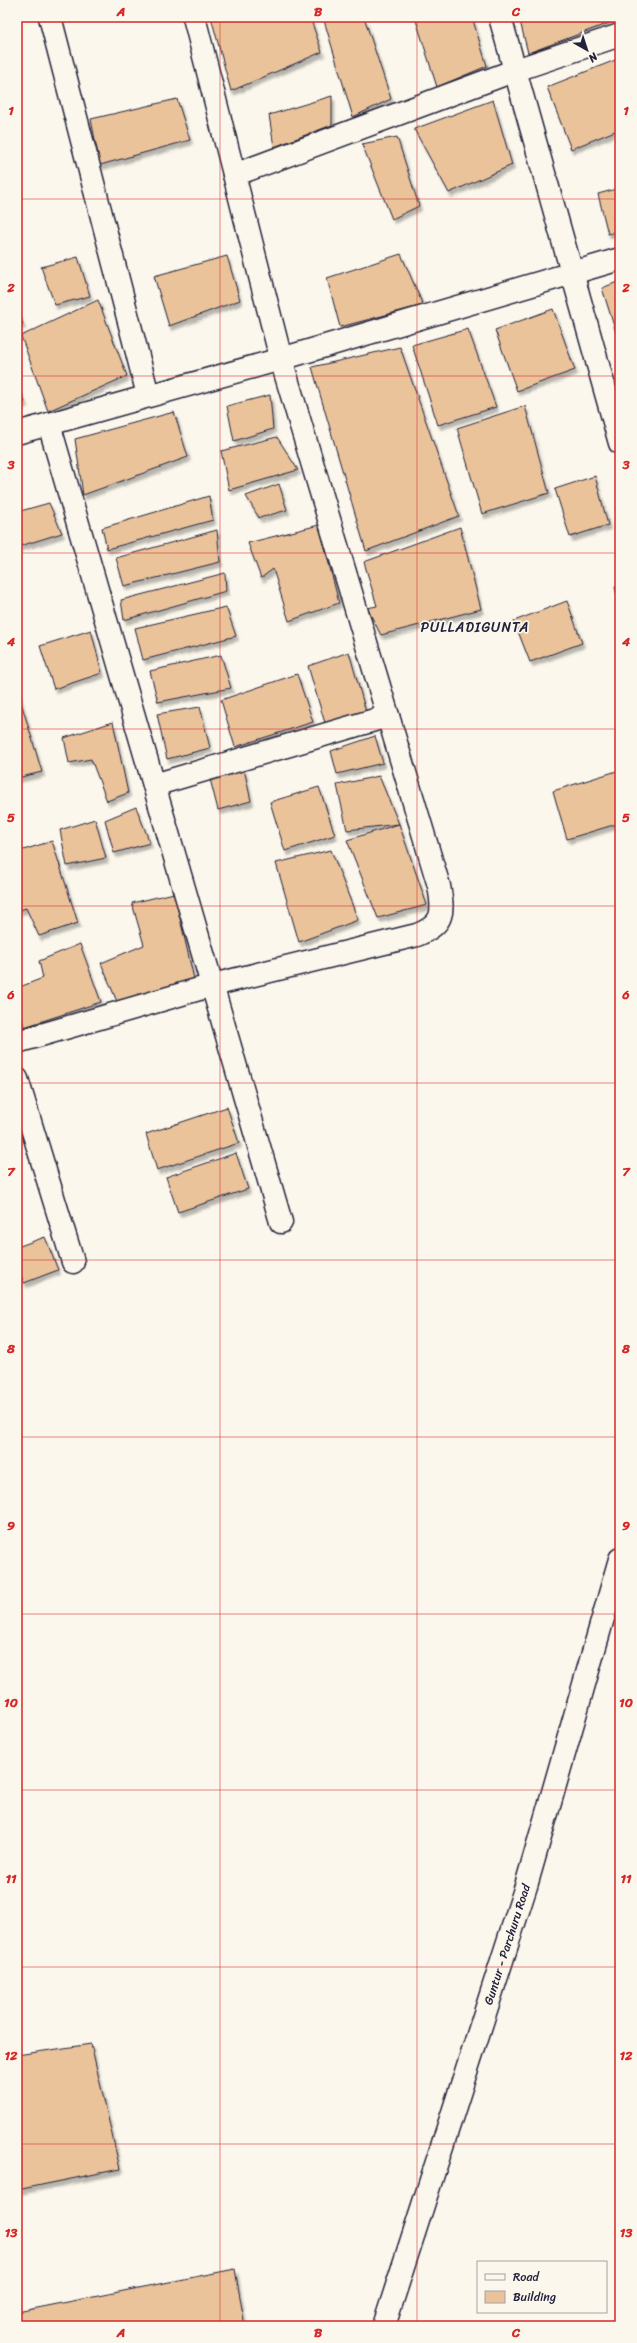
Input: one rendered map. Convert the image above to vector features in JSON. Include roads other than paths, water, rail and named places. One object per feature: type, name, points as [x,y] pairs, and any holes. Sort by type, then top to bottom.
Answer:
[{"type":"street","points":[[50,17],[148,396]]},
{"type":"street","points":[[17,1042],[213,985],[418,935],[431,929],[440,919],[443,905],[439,886],[281,359],[194,17]]},
{"type":"street","points":[[500,17],[574,273],[620,443]]},
{"type":"street","points":[[234,175],[516,70],[620,35]]},
{"type":"street","points":[[17,433],[281,359],[620,260]]},
{"type":"street","points":[[49,424],[281,1222]]},
{"type":"street","points":[[154,785],[388,716]]},
{"type":"street","points":[[17,1079],[73,1262]]},
{"type":"street","name":"Guntur - Parchuru Road","points":[[384,2326],[526,1886],[620,1559]]},
{"type":"district","name":"PULLADIGUNTA","points":[[475,627]]}]
